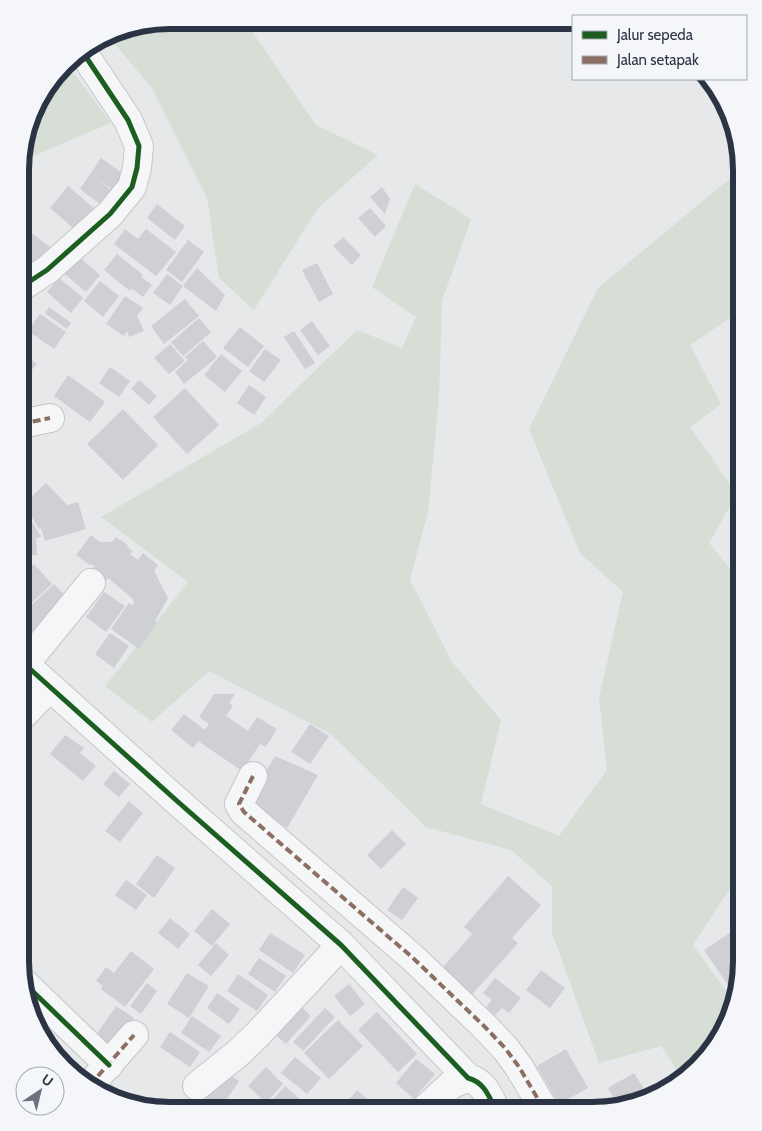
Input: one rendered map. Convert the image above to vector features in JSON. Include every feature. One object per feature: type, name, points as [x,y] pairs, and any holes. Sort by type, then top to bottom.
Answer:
[{"type":"street","points":[[29,282],[47,270],[110,214],[132,187],[137,168],[139,146],[128,120],[86,57]]},
{"type":"street","points":[[29,422],[50,418]]},
{"type":"street","points":[[29,655],[91,583]]},
{"type":"street","points":[[29,668],[341,945],[468,1078],[476,1080],[481,1085],[492,1102]]},
{"type":"street","points":[[29,709],[50,687]]},
{"type":"street","points":[[253,776],[239,804],[244,812],[412,958],[484,1026],[505,1048],[519,1067],[540,1102]]},
{"type":"street","points":[[197,1086],[237,1054],[257,1035],[341,945]]},
{"type":"street","points":[[32,991],[109,1065]]},
{"type":"street","points":[[94,1081],[134,1035]]},
{"type":"street","points":[[432,1102],[452,1084],[468,1078]]},
{"type":"shaded area","points":[[160,29],[250,29],[316,125],[378,155],[318,208],[254,310],[219,278],[207,198],[152,88],[112,41],[142,31]]},
{"type":"shaded area","points":[[71,70],[111,123],[30,157],[34,133],[43,107],[58,84]]},
{"type":"shaded area","points":[[733,179],[733,316],[690,345],[721,404],[690,427],[733,488],[733,501],[709,543],[733,573],[733,884],[693,945],[729,995],[719,1024],[710,1040],[679,1072],[661,1046],[599,1063],[552,933],[552,886],[511,850],[426,827],[331,734],[209,671],[152,722],[105,686],[188,582],[101,517],[261,423],[357,330],[402,348],[416,317],[372,287],[415,184],[471,219],[442,301],[439,398],[428,512],[410,580],[452,662],[501,720],[481,804],[559,836],[607,770],[599,698],[623,592],[580,553],[529,429],[598,288],[727,181]]},
{"type":"building","points":[[101,158],[129,178],[118,193],[97,179],[119,196],[108,210],[80,189]]},
{"type":"building","points":[[68,186],[96,210],[78,232],[50,208]]},
{"type":"building","points":[[382,187],[390,199],[385,214],[370,197]]},
{"type":"building","points":[[157,204],[185,226],[175,240],[147,218]]},
{"type":"building","points":[[370,208],[386,226],[375,237],[358,218]]},
{"type":"building","points":[[125,229],[138,239],[146,229],[176,252],[156,276],[114,244]]},
{"type":"building","points":[[29,231],[55,251],[37,274],[29,268]]},
{"type":"building","points":[[343,237],[361,255],[352,265],[333,246]]},
{"type":"building","points":[[188,240],[204,252],[182,282],[166,270]]},
{"type":"building","points":[[117,254],[143,275],[141,277],[152,285],[143,297],[132,289],[130,291],[104,270]]},
{"type":"building","points":[[77,255],[100,275],[86,292],[62,272]]},
{"type":"building","points":[[317,263],[333,294],[319,302],[302,270]]},
{"type":"building","points":[[197,268],[225,295],[216,311],[183,286]]},
{"type":"building","points":[[167,274],[183,286],[170,305],[153,293]]},
{"type":"building","points":[[59,278],[83,298],[71,313],[47,292]]},
{"type":"building","points":[[100,281],[119,296],[103,317],[84,301]]},
{"type":"building","points":[[125,296],[143,308],[137,316],[144,331],[129,337],[127,331],[124,336],[106,324]]},
{"type":"building","points":[[185,299],[199,316],[164,344],[151,326]]},
{"type":"building","points":[[49,307],[71,323],[67,329],[45,313]]},
{"type":"building","points":[[40,314],[66,332],[54,349],[29,332]]},
{"type":"building","points":[[199,318],[211,332],[183,356],[171,342]]},
{"type":"building","points":[[312,321],[330,346],[318,355],[300,330]]},
{"type":"building","points":[[240,327],[264,346],[248,367],[223,348]]},
{"type":"building","points":[[294,331],[315,363],[305,369],[284,337]]},
{"type":"building","points":[[203,341],[217,357],[184,384],[175,372],[188,360],[185,357]]},
{"type":"building","points":[[170,344],[185,361],[169,374],[154,358]]},
{"type":"building","points":[[265,349],[281,360],[264,382],[249,371]]},
{"type":"building","points":[[221,354],[242,371],[225,392],[204,375]]},
{"type":"building","points":[[29,357],[37,364],[29,373]]},
{"type":"building","points":[[110,367],[130,381],[119,397],[99,383]]},
{"type":"building","points":[[68,375],[105,402],[90,422],[54,396]]},
{"type":"building","points":[[139,380],[157,396],[149,405],[131,389]]},
{"type":"building","points":[[249,385],[266,397],[254,415],[237,403]]},
{"type":"building","points":[[185,388],[219,425],[187,454],[153,417]]},
{"type":"building","points":[[123,409],[158,445],[123,480],[87,444]]},
{"type":"building","points":[[46,483],[67,505],[78,502],[86,529],[45,541],[41,528],[39,529],[29,512],[29,499]]},
{"type":"building","points":[[29,517],[41,536],[36,539],[37,555],[29,555]]},
{"type":"building","points":[[91,535],[100,542],[112,542],[116,537],[128,545],[126,546],[133,551],[130,554],[138,560],[143,553],[158,565],[154,571],[168,598],[155,621],[157,622],[139,649],[111,629],[129,603],[133,605],[132,598],[108,578],[106,581],[97,575],[99,572],[93,567],[95,566],[90,565],[76,555]]},
{"type":"building","points":[[34,564],[52,584],[29,605],[29,569]]},
{"type":"building","points":[[54,584],[72,603],[35,636],[29,629],[29,607]]},
{"type":"building","points":[[104,592],[125,606],[106,632],[86,617]]},
{"type":"building","points":[[110,633],[129,646],[114,668],[95,654]]},
{"type":"building","points":[[29,678],[42,692],[29,704]]},
{"type":"building","points":[[214,694],[235,694],[229,703],[233,706],[226,716],[248,731],[257,717],[277,729],[266,747],[260,744],[242,771],[198,741],[193,748],[171,730],[184,714],[205,730],[209,724],[199,717]]},
{"type":"building","points":[[310,724],[329,736],[310,764],[291,752]]},
{"type":"building","points":[[65,735],[84,748],[80,753],[96,766],[83,781],[50,754]]},
{"type":"building","points":[[275,756],[318,775],[287,828],[249,800]]},
{"type":"building","points":[[114,771],[130,784],[119,797],[103,784]]},
{"type":"building","points":[[129,801],[143,813],[120,842],[105,831]]},
{"type":"building","points":[[392,830],[406,844],[381,869],[367,855]]},
{"type":"building","points":[[157,855],[175,868],[154,898],[136,884]]},
{"type":"building","points":[[508,876],[541,905],[512,938],[518,943],[468,999],[438,973],[472,934],[464,927]]},
{"type":"building","points":[[126,880],[147,895],[136,910],[115,895]]},
{"type":"building","points":[[403,887],[418,898],[402,920],[387,910]]},
{"type":"building","points":[[212,909],[230,924],[212,946],[194,931]]},
{"type":"building","points":[[170,918],[190,934],[178,949],[158,933]]},
{"type":"building","points":[[733,931],[731,989],[704,950]]},
{"type":"building","points":[[270,933],[305,955],[293,973],[259,950]]},
{"type":"building","points":[[216,943],[229,955],[211,976],[198,965]]},
{"type":"building","points":[[131,951],[154,969],[125,1007],[101,989],[103,986],[96,981],[106,967],[114,973]]},
{"type":"building","points":[[259,958],[286,976],[275,992],[248,974]]},
{"type":"building","points":[[541,970],[565,988],[550,1008],[526,990]]},
{"type":"building","points":[[187,973],[209,986],[189,1018],[167,1004]]},
{"type":"building","points":[[238,974],[268,995],[257,1011],[227,991]]},
{"type":"building","points":[[495,978],[521,998],[509,1013],[502,1008],[495,1015],[486,1007],[492,1000],[483,993]]},
{"type":"building","points":[[147,983],[157,991],[141,1014],[130,1006]]},
{"type":"building","points":[[349,984],[365,1004],[350,1016],[334,996]]},
{"type":"building","points":[[217,993],[240,1009],[229,1024],[207,1008]]},
{"type":"building","points":[[295,1001],[311,1016],[286,1044],[269,1029]]},
{"type":"building","points":[[116,1006],[134,1018],[114,1048],[96,1035]]},
{"type":"building","points":[[325,1008],[335,1017],[303,1051],[293,1042]]},
{"type":"building","points":[[377,1012],[417,1054],[398,1072],[358,1030]]},
{"type":"building","points":[[192,1016],[221,1036],[209,1052],[181,1033]]},
{"type":"building","points":[[338,1020],[363,1046],[329,1079],[304,1053]]},
{"type":"building","points":[[170,1032],[200,1052],[190,1067],[160,1047]]},
{"type":"building","points":[[566,1049],[588,1088],[563,1102],[558,1102],[537,1066]]},
{"type":"building","points":[[295,1057],[321,1078],[307,1094],[281,1073]]},
{"type":"building","points":[[416,1059],[435,1074],[414,1099],[396,1083]]},
{"type":"building","points":[[266,1067],[283,1084],[267,1102],[248,1086]]},
{"type":"building","points":[[221,1069],[239,1081],[225,1102],[212,1102],[203,1096]]},
{"type":"building","points":[[634,1073],[646,1092],[615,1101],[608,1088]]},
{"type":"building","points":[[285,1086],[302,1101],[301,1102],[271,1102]]},
{"type":"building","points":[[357,1090],[371,1102],[347,1102]]},
{"type":"marked path","points":[[29,422],[50,418]]},
{"type":"marked path","points":[[253,776],[239,804],[244,812],[413,958],[484,1026],[505,1048],[519,1067],[540,1102]]},
{"type":"marked path","points":[[94,1081],[134,1035]]},
{"type":"cycle path","points":[[29,282],[47,270],[110,214],[132,187],[137,168],[139,146],[128,120],[86,57]]},
{"type":"cycle path","points":[[29,668],[341,945],[468,1078],[482,1086],[492,1102]]},
{"type":"cycle path","points":[[31,990],[109,1065]]}]
